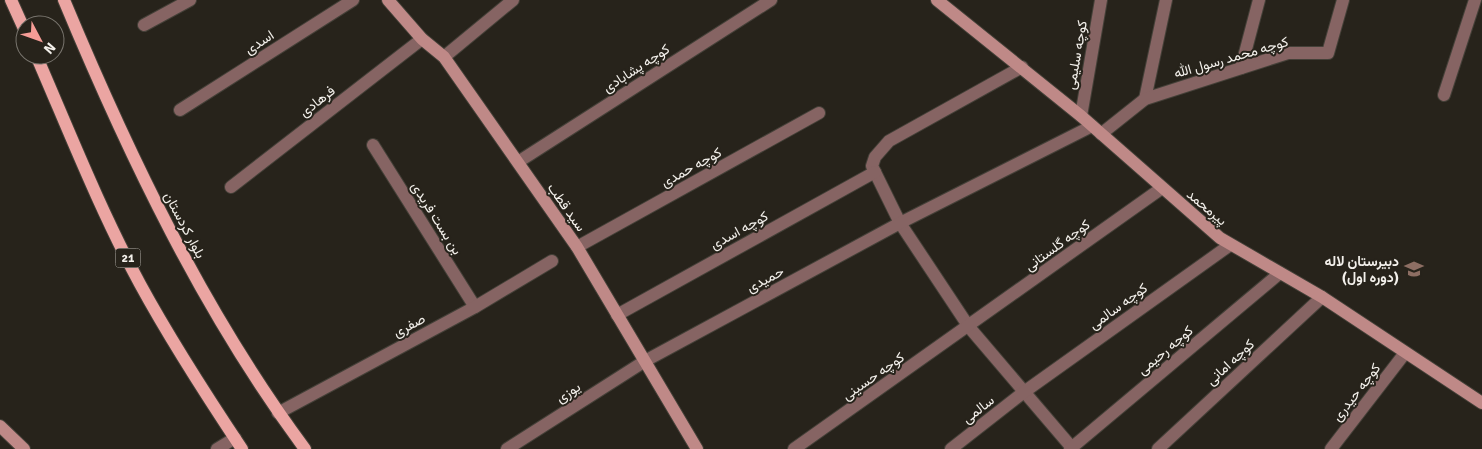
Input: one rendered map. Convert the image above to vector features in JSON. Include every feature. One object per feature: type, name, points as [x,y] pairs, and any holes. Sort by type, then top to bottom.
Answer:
[{"type":"main road","points":[[12,0],[18,15]]},
{"type":"main road","name":"بلوار کردستان","points":[[64,0],[148,187],[204,294],[278,413],[305,449]]},
{"type":"main road","name":"21","points":[[40,65],[98,196],[140,283],[196,379],[242,449]]},
{"type":"street","points":[[144,24],[190,0]]},
{"type":"street","name":"اسدی","points":[[180,110],[353,0]]},
{"type":"street","name":"سید قطب","points":[[388,0],[422,39],[444,57],[577,247],[697,449]]},
{"type":"street","points":[[444,57],[512,0]]},
{"type":"street","name":"کوچه پشابادی","points":[[518,162],[771,0]]},
{"type":"street","name":"پیرمحمد","points":[[937,0],[1081,116],[1230,245],[1322,297],[1482,403]]},
{"type":"street","name":"کوچه سلیمی","points":[[1081,116],[1102,0]]},
{"type":"street","points":[[1145,99],[1166,0]]},
{"type":"street","points":[[1241,68],[1259,0]]},
{"type":"street","name":"کوچه محمد رسول الله","points":[[1096,130],[1145,99],[1288,53],[1328,53],[1343,0]]},
{"type":"street","points":[[1444,95],[1475,0]]},
{"type":"street","name":"فرهادی","points":[[231,187],[422,39]]},
{"type":"street","points":[[1022,67],[890,141],[875,157],[872,166],[900,223],[969,327],[1071,448]]},
{"type":"street","name":"کوچه حمدی","points":[[577,247],[819,113]]},
{"type":"street","points":[[900,223],[1096,130]]},
{"type":"street","name":"بن بست فریدی","points":[[373,145],[474,307]]},
{"type":"street","name":"کوچه اسدی","points":[[617,315],[875,172]]},
{"type":"street","name":"کوچه گلستانی","points":[[969,327],[1162,188]]},
{"type":"street","name":"حمیدی","points":[[645,361],[900,223]]},
{"type":"street","name":"کوچه سالمی","points":[[1024,392],[1230,245]]},
{"type":"street","name":"صفری","points":[[278,413],[474,307],[552,261]]},
{"type":"street","name":"کوچه رحیمی","points":[[1071,448],[1280,274]]},
{"type":"street","name":"کوچه امانی","points":[[1158,449],[1322,297]]},
{"type":"street","name":"کوچه حسینی","points":[[794,449],[969,327]]},
{"type":"street","name":"کوچه حیدری","points":[[1331,449],[1405,353]]},
{"type":"street","name":"یوزی","points":[[507,449],[645,361]]},
{"type":"street","name":"سالمی","points":[[951,449],[1024,392]]},
{"type":"street","points":[[1,429],[24,449]]},
{"type":"street","points":[[217,449],[235,438]]},
{"type":"place","name":"دبیرستان لاله (دوره اول)","points":[[1414,269]]}]
